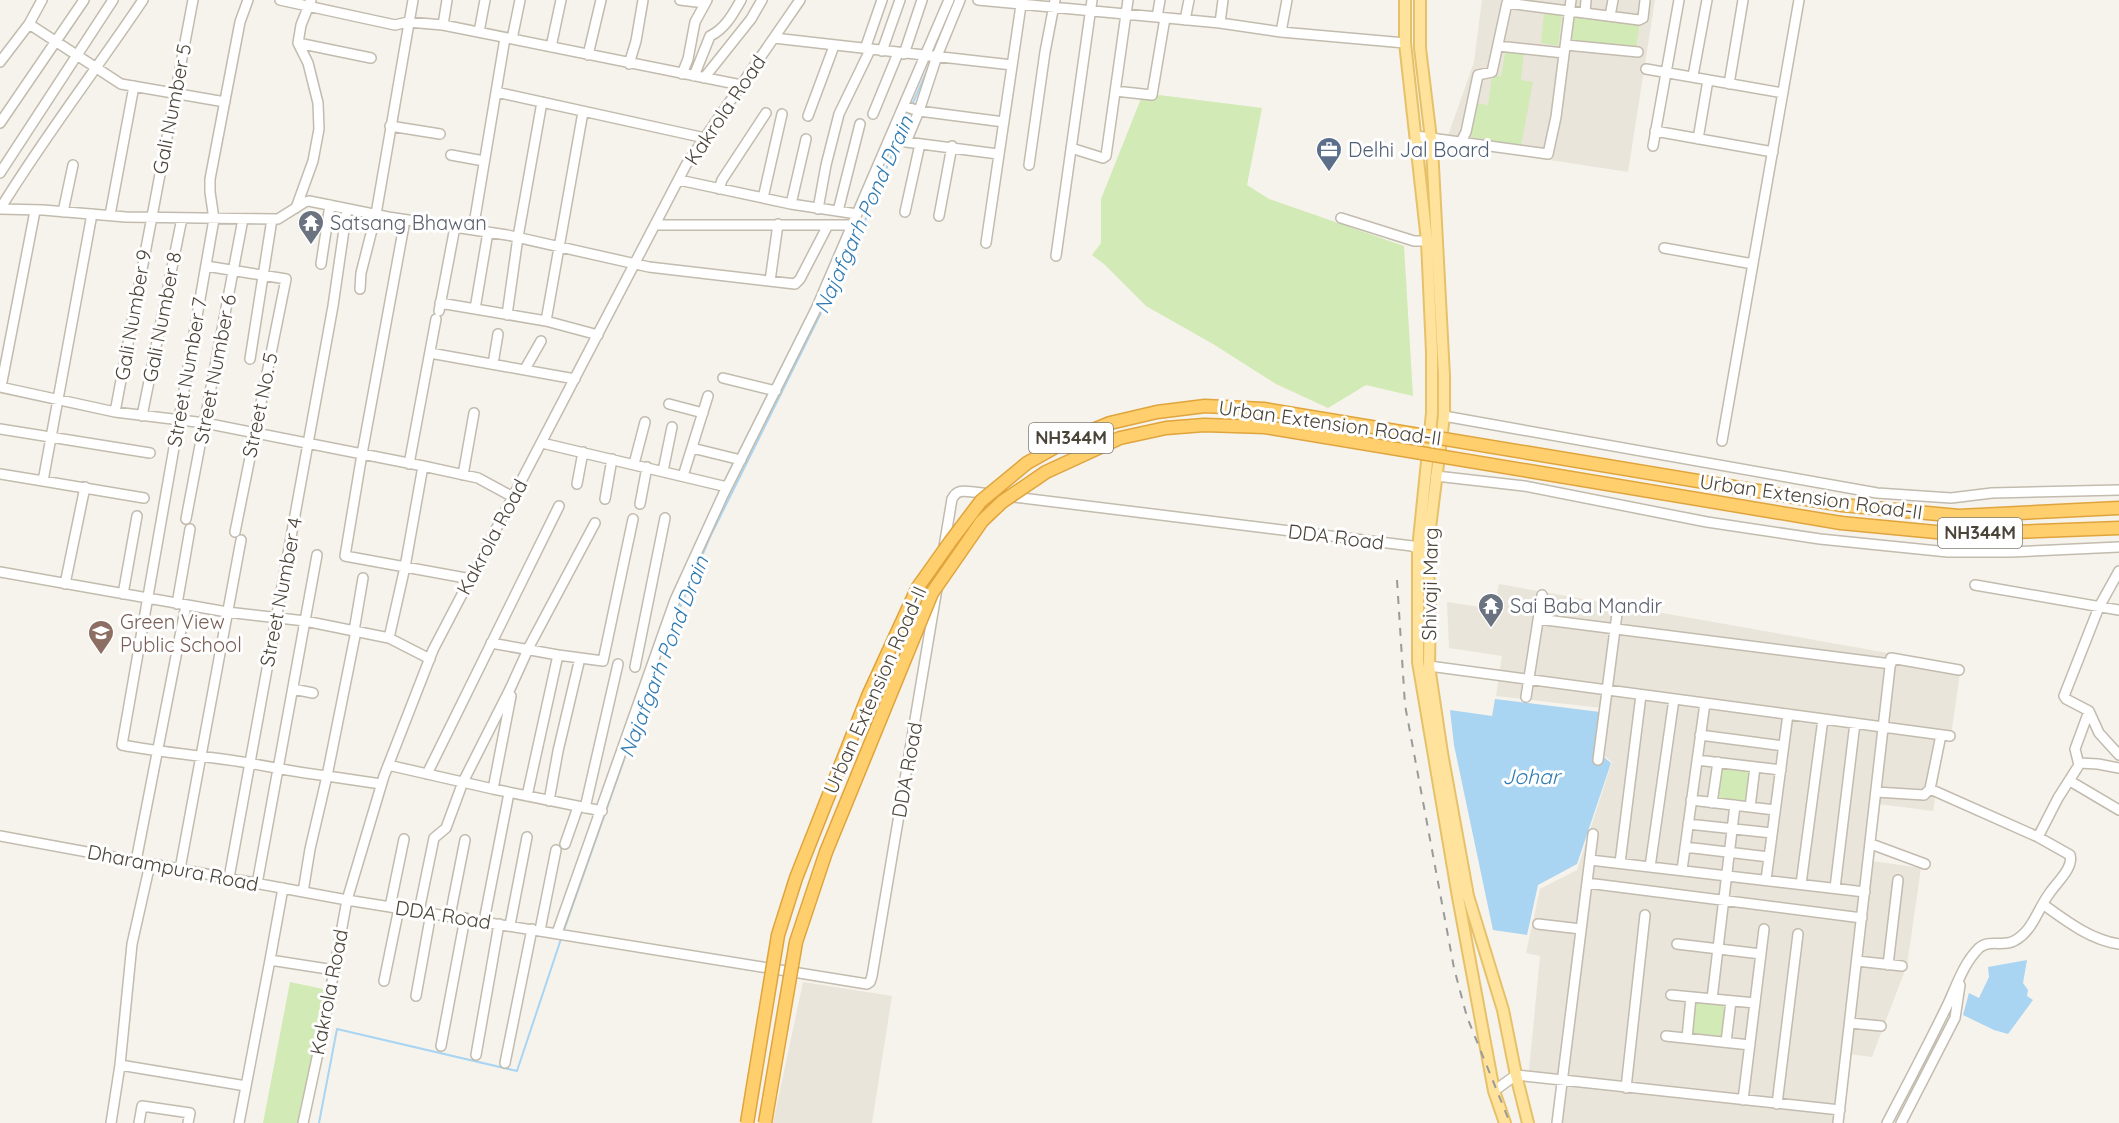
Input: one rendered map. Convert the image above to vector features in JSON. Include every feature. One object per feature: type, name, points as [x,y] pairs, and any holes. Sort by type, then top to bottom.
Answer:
[{"type":"highway","name":"Urban Extension Road-II","points":[[747,1123],[781,926],[796,878],[868,696],[918,587],[981,501],[1028,463],[1066,441],[1110,423],[1157,412],[1205,406],[1264,409],[1842,505],[1959,516],[2119,508]]},
{"type":"highway","name":"Urban Extension Road-II","points":[[765,1123],[796,942],[826,852],[932,593],[982,521],[1002,502],[1046,472],[1120,438],[1166,428],[1204,424],[1265,427],[1841,523],[1957,534],[2119,528]]},
{"type":"main road","name":"Shivaji Marg","points":[[1405,0],[1405,42],[1427,241],[1432,413],[1416,548],[1418,662],[1494,1091],[1505,1123]]},
{"type":"main road","name":"Shivaji Marg","points":[[1420,0],[1420,48],[1431,138],[1442,304],[1444,416],[1427,552],[1430,605],[1429,666],[1468,896],[1503,1010],[1528,1123]]},
{"type":"street","points":[[0,62],[29,24],[42,0]]},
{"type":"street","points":[[0,123],[84,0]]},
{"type":"street","points":[[0,173],[113,0]]},
{"type":"street","points":[[143,0],[25,168],[0,209],[151,217],[272,219],[282,217],[309,201],[405,220],[518,237],[650,267],[770,281],[798,282],[828,225]]},
{"type":"street","name":"Gali Number 5","points":[[151,217],[193,0]]},
{"type":"street","name":"Street Number 7","points":[[159,752],[122,745],[214,219],[210,179],[240,22],[248,0]]},
{"type":"street","points":[[280,0],[310,3],[395,25],[408,22],[443,25],[741,86]]},
{"type":"street","points":[[360,290],[361,273],[376,214],[412,0]]},
{"type":"street","points":[[443,25],[447,0]]},
{"type":"street","points":[[479,32],[485,0]]},
{"type":"street","points":[[473,230],[496,92],[508,38],[520,0]]},
{"type":"street","points":[[551,47],[561,0]]},
{"type":"street","points":[[588,55],[601,0]]},
{"type":"street","points":[[629,64],[636,41],[643,0]]},
{"type":"street","points":[[680,0],[706,2],[695,22],[688,59],[682,74]]},
{"type":"street","points":[[694,76],[710,36],[717,33],[731,18],[741,0]]},
{"type":"street","points":[[704,78],[751,19],[762,0]]},
{"type":"street","name":"Kakrola Road","points":[[303,1123],[346,900],[381,784],[430,659],[678,180],[800,0]]},
{"type":"street","points":[[818,209],[839,114],[868,50],[882,0]]},
{"type":"street","points":[[882,51],[900,0]]},
{"type":"street","points":[[873,114],[901,54],[922,0]]},
{"type":"street","points":[[562,934],[649,669],[684,580],[727,487],[816,309],[857,214],[911,108],[932,55],[949,0]]},
{"type":"street","points":[[960,0],[932,55],[911,108],[906,142],[998,154]]},
{"type":"street","points":[[978,0],[1054,4],[1090,12],[1185,20],[1281,32],[1405,42]]},
{"type":"street","points":[[1056,256],[1092,0]]},
{"type":"street","points":[[1071,148],[1105,157],[1128,0]]},
{"type":"street","points":[[1115,91],[1152,95],[1161,18],[1160,0]]},
{"type":"street","points":[[1185,20],[1189,0]]},
{"type":"street","points":[[1220,24],[1223,0]]},
{"type":"street","points":[[1281,32],[1287,0]]},
{"type":"street","points":[[1416,136],[1548,154],[1556,117],[1571,0]]},
{"type":"street","points":[[1585,13],[1586,0]]},
{"type":"street","points":[[1610,16],[1612,0]]},
{"type":"street","points":[[1461,142],[1466,132],[1478,75],[1492,72],[1507,3],[1538,4],[1570,11],[1642,20],[1645,0]]},
{"type":"street","points":[[1653,146],[1679,0]]},
{"type":"street","points":[[1694,76],[1707,0]]},
{"type":"street","points":[[1730,84],[1743,0]]},
{"type":"street","points":[[1722,441],[1800,0]]},
{"type":"street","points":[[296,208],[313,161],[319,129],[318,103],[308,63],[298,43],[301,25],[310,3]]},
{"type":"street","points":[[986,243],[1012,65],[1027,3]]},
{"type":"street","points":[[1029,165],[1054,4]]},
{"type":"street","points":[[29,24],[121,84],[225,102]]},
{"type":"street","points":[[774,38],[1012,65]]},
{"type":"street","points":[[298,43],[371,58]]},
{"type":"street","points":[[0,45],[12,47]]},
{"type":"street","points":[[808,116],[834,46]]},
{"type":"street","points":[[1498,46],[1638,52]]},
{"type":"street","points":[[1646,69],[1783,93]]},
{"type":"street","points":[[1698,139],[1708,80]]},
{"type":"street","points":[[110,215],[134,86]]},
{"type":"street","points":[[496,92],[705,138]]},
{"type":"street","points":[[507,315],[542,102]]},
{"type":"street","points":[[911,108],[1004,123]]},
{"type":"street","points":[[546,321],[583,112]]},
{"type":"street","points":[[719,189],[722,180],[766,113]]},
{"type":"street","points":[[763,198],[783,114]]},
{"type":"street","points":[[838,211],[860,124]]},
{"type":"street","points":[[390,126],[440,134]]},
{"type":"street","points":[[1655,131],[1773,152]]},
{"type":"street","points":[[791,204],[806,139]]},
{"type":"street","points":[[905,212],[920,144]]},
{"type":"street","points":[[939,216],[952,147]]},
{"type":"street","points":[[451,155],[484,161]]},
{"type":"street","points":[[63,212],[73,165]]},
{"type":"street","points":[[678,180],[791,204],[857,214]]},
{"type":"street","points":[[321,264],[330,206]]},
{"type":"street","name":"Street Number 4","points":[[229,878],[333,306],[347,209]]},
{"type":"street","points":[[35,211],[0,387],[116,412],[205,423],[423,466],[478,478],[513,497]]},
{"type":"street","points":[[43,481],[92,214]]},
{"type":"street","name":"Gali Number 9","points":[[116,412],[151,217]]},
{"type":"street","name":"Gali Number 8","points":[[142,416],[182,218]]},
{"type":"street","points":[[1341,218],[1414,240],[1427,241]]},
{"type":"street","name":"Street Number 6","points":[[186,519],[243,219]]},
{"type":"street","points":[[250,359],[272,219]]},
{"type":"street","points":[[405,220],[345,556],[471,579]]},
{"type":"street","points":[[770,281],[778,224]]},
{"type":"street","points":[[655,225],[852,225]]},
{"type":"street","points":[[409,464],[455,227]]},
{"type":"street","points":[[475,309],[488,232]]},
{"type":"street","points":[[1664,248],[1753,264]]},
{"type":"street","points":[[206,266],[264,275]]},
{"type":"street","name":"Street No. 5","points":[[180,869],[227,612],[254,433],[286,279],[264,275]]},
{"type":"street","points":[[438,311],[475,309],[546,321],[598,334]]},
{"type":"street","points":[[493,364],[498,334]]},
{"type":"street","points":[[525,369],[541,341]]},
{"type":"street","points":[[430,353],[575,379]]},
{"type":"street","points":[[723,378],[776,391]]},
{"type":"street","points":[[683,476],[708,396]]},
{"type":"street","points":[[669,404],[703,413]]},
{"type":"street","points":[[463,475],[474,413]]},
{"type":"street","points":[[1444,416],[1876,493],[1950,498],[1992,493],[2119,490]]},
{"type":"street","points":[[634,464],[645,422]]},
{"type":"street","points":[[663,471],[672,427]]},
{"type":"street","points":[[0,429],[150,453]]},
{"type":"street","points":[[542,443],[727,487]]},
{"type":"street","points":[[692,448],[741,460]]},
{"type":"street","points":[[577,484],[583,452]]},
{"type":"street","points":[[605,499],[612,459]]},
{"type":"street","points":[[389,638],[405,567],[423,466]]},
{"type":"street","points":[[640,504],[647,467]]},
{"type":"street","points":[[0,474],[144,498]]},
{"type":"street","points":[[1436,476],[1524,486],[1707,522],[1844,541],[1948,552],[2010,552],[2119,547]]},
{"type":"street","points":[[65,584],[85,487]]},
{"type":"street","name":"DDA Road","points":[[346,900],[867,984],[870,982],[952,499],[955,493],[960,490],[1416,548]]},
{"type":"street","points":[[427,774],[559,506]]},
{"type":"street","points":[[123,594],[137,516]]},
{"type":"street","points":[[635,667],[665,518]]},
{"type":"street","points":[[603,661],[633,519]]},
{"type":"street","points":[[419,911],[434,838],[446,828],[463,782],[527,650],[596,523]]},
{"type":"street","points":[[136,861],[159,752],[182,604],[190,529]]},
{"type":"street","points":[[257,884],[317,555]]},
{"type":"street","points":[[2119,571],[2099,607],[2064,696],[2089,711],[2099,733],[2119,755]]},
{"type":"street","points":[[0,572],[227,612],[305,621],[355,631],[389,638],[430,659]]},
{"type":"street","points":[[303,892],[355,631],[363,578]]},
{"type":"street","points":[[1975,585],[2119,610]]},
{"type":"street","points":[[1526,697],[1542,595]]},
{"type":"street","points":[[1598,760],[1618,606]]},
{"type":"street","points":[[1538,620],[1891,664]]},
{"type":"street","points":[[491,643],[649,669]]},
{"type":"street","points":[[527,796],[558,655]]},
{"type":"street","points":[[549,801],[580,658]]},
{"type":"street","points":[[1838,1123],[1891,658],[1959,670]]},
{"type":"street","points":[[564,844],[582,807],[618,664]]},
{"type":"street","points":[[1429,666],[1945,735],[1930,789],[1924,795],[1876,792]]},
{"type":"street","points":[[493,789],[514,679]]},
{"type":"street","points":[[293,689],[313,693]]},
{"type":"street","points":[[1620,863],[1641,695]]},
{"type":"street","points":[[1650,867],[1674,699]]},
{"type":"street","points":[[1682,870],[1705,704]]},
{"type":"street","points":[[2038,837],[2079,763],[2075,749],[2089,711]]},
{"type":"street","points":[[1766,880],[1788,714]]},
{"type":"street","points":[[1801,884],[1823,719]]},
{"type":"street","points":[[1835,888],[1855,723]]},
{"type":"street","points":[[1700,735],[1784,746]]},
{"type":"street","points":[[159,752],[249,763],[278,770],[381,784]]},
{"type":"street","points":[[1697,760],[1781,770]]},
{"type":"street","points":[[1712,803],[1718,762]]},
{"type":"street","points":[[2079,763],[2119,768]]},
{"type":"street","points":[[388,765],[509,793],[602,811]]},
{"type":"street","points":[[1750,807],[1755,767]]},
{"type":"street","points":[[2070,782],[2119,810]]},
{"type":"street","points":[[1887,1123],[1963,970],[1985,945],[2006,945],[2019,938],[2035,920],[2072,857],[2038,837],[1930,789]]},
{"type":"street","points":[[484,921],[509,793]]},
{"type":"street","points":[[1692,800],[1775,810]]},
{"type":"street","points":[[1712,999],[1735,805]]},
{"type":"street","points":[[1688,824],[1772,833]]},
{"type":"street","points":[[1557,1123],[1593,834]]},
{"type":"street","name":"Dharampura Road","points":[[0,836],[346,900]]},
{"type":"street","points":[[510,926],[527,837]]},
{"type":"street","points":[[384,981],[404,839]]},
{"type":"street","points":[[450,916],[465,840]]},
{"type":"street","points":[[1871,844],[1925,864]]},
{"type":"street","points":[[1685,847],[1769,858]]},
{"type":"street","points":[[505,1063],[556,850]]},
{"type":"street","points":[[1590,860],[1865,892]]},
{"type":"street","points":[[111,1123],[120,1065],[132,944],[150,864]]},
{"type":"street","points":[[1888,965],[1898,880]]},
{"type":"street","points":[[1587,883],[1862,918]]},
{"type":"street","points":[[239,1123],[283,888]]},
{"type":"street","points":[[2044,905],[2082,930],[2119,944]]},
{"type":"street","points":[[416,996],[431,913]]},
{"type":"street","points":[[1626,1088],[1646,915]]},
{"type":"street","points":[[441,1046],[465,918]]},
{"type":"street","points":[[477,1055],[499,924]]},
{"type":"street","points":[[1538,924],[1581,929]]},
{"type":"street","points":[[1743,1100],[1764,929]]},
{"type":"street","points":[[1777,1104],[1798,934]]},
{"type":"street","points":[[1677,944],[1761,954]]},
{"type":"street","points":[[270,960],[334,970]]},
{"type":"street","points":[[1857,961],[1902,966]]},
{"type":"street","points":[[1901,1123],[1955,1018],[1963,970]]},
{"type":"street","points":[[1671,995],[1755,1003]]},
{"type":"street","points":[[1687,1038],[1691,997]]},
{"type":"street","points":[[1726,1042],[1731,1001]]},
{"type":"street","points":[[1850,1023],[1881,1026]]},
{"type":"street","points":[[1666,1036],[1750,1045]]},
{"type":"street","points":[[120,1065],[246,1086]]},
{"type":"street","points":[[1494,1091],[1516,1075],[1840,1110]]},
{"type":"street","points":[[139,1123],[142,1106],[190,1113],[188,1123]]},
{"type":"shaded area","points":[[1482,0],[1655,0],[1628,172],[1445,144],[1474,62]]},
{"type":"shaded area","points":[[1499,584],[1961,666],[1951,736],[1946,735],[1933,811],[1878,804],[1872,861],[1921,868],[1907,965],[1872,1057],[1850,1054],[1841,1123],[1554,1123],[1557,1085],[1528,1081],[1540,956],[1526,953],[1540,889],[1577,870],[1612,762],[1597,750],[1602,708],[1496,696],[1502,656],[1449,648],[1447,602],[1494,609]]},
{"type":"shaded area","points":[[803,982],[892,996],[872,1123],[773,1123]]},
{"type":"green space","points":[[1544,13],[1562,15],[1558,46],[1541,43]]},
{"type":"green space","points":[[1574,13],[1640,22],[1636,48],[1570,41]]},
{"type":"green space","points":[[1506,49],[1524,52],[1521,80],[1533,82],[1521,146],[1471,137],[1476,103],[1488,105],[1492,76],[1501,76]]},
{"type":"green space","points":[[1159,95],[1262,108],[1247,185],[1269,199],[1404,246],[1413,396],[1366,385],[1328,408],[1276,384],[1213,344],[1146,306],[1092,255],[1101,243],[1101,199],[1142,96]]},
{"type":"green space","points":[[1719,767],[1752,771],[1748,805],[1714,801]]},
{"type":"green space","points":[[290,982],[328,990],[299,1123],[263,1123]]},
{"type":"green space","points":[[1694,1002],[1727,1006],[1723,1037],[1690,1033]]},
{"type":"water","name":"Johar","points":[[1495,699],[1600,712],[1595,750],[1611,763],[1577,864],[1538,885],[1527,935],[1493,930],[1454,745],[1450,710],[1492,716]]},
{"type":"water","points":[[2027,960],[2023,983],[2028,990],[2027,996],[2033,1000],[2008,1034],[1963,1015],[1969,993],[1979,998],[1989,977],[1988,967]]},
{"type":"waterway","name":"Najafgarh Pond Drain","points":[[912,105],[930,64]]},
{"type":"waterway","name":"Najafgarh Pond Drain","points":[[563,933],[666,640],[710,537],[857,240],[910,111]]},
{"type":"waterway","name":"Najafgarh Pond Drain","points":[[319,1123],[337,1029],[517,1071],[561,939]]},
{"type":"railway","points":[[1397,580],[1405,705],[1454,968],[1467,1017],[1510,1123]]},
{"type":"place","name":"Delhi Jal Board","points":[[1329,173]]},
{"type":"place","name":"Satsang Bhawan","points":[[311,246]]},
{"type":"place","name":"Sai Baba Mandir","points":[[1491,629]]},
{"type":"place","name":"Green View Public School","points":[[101,656]]}]
